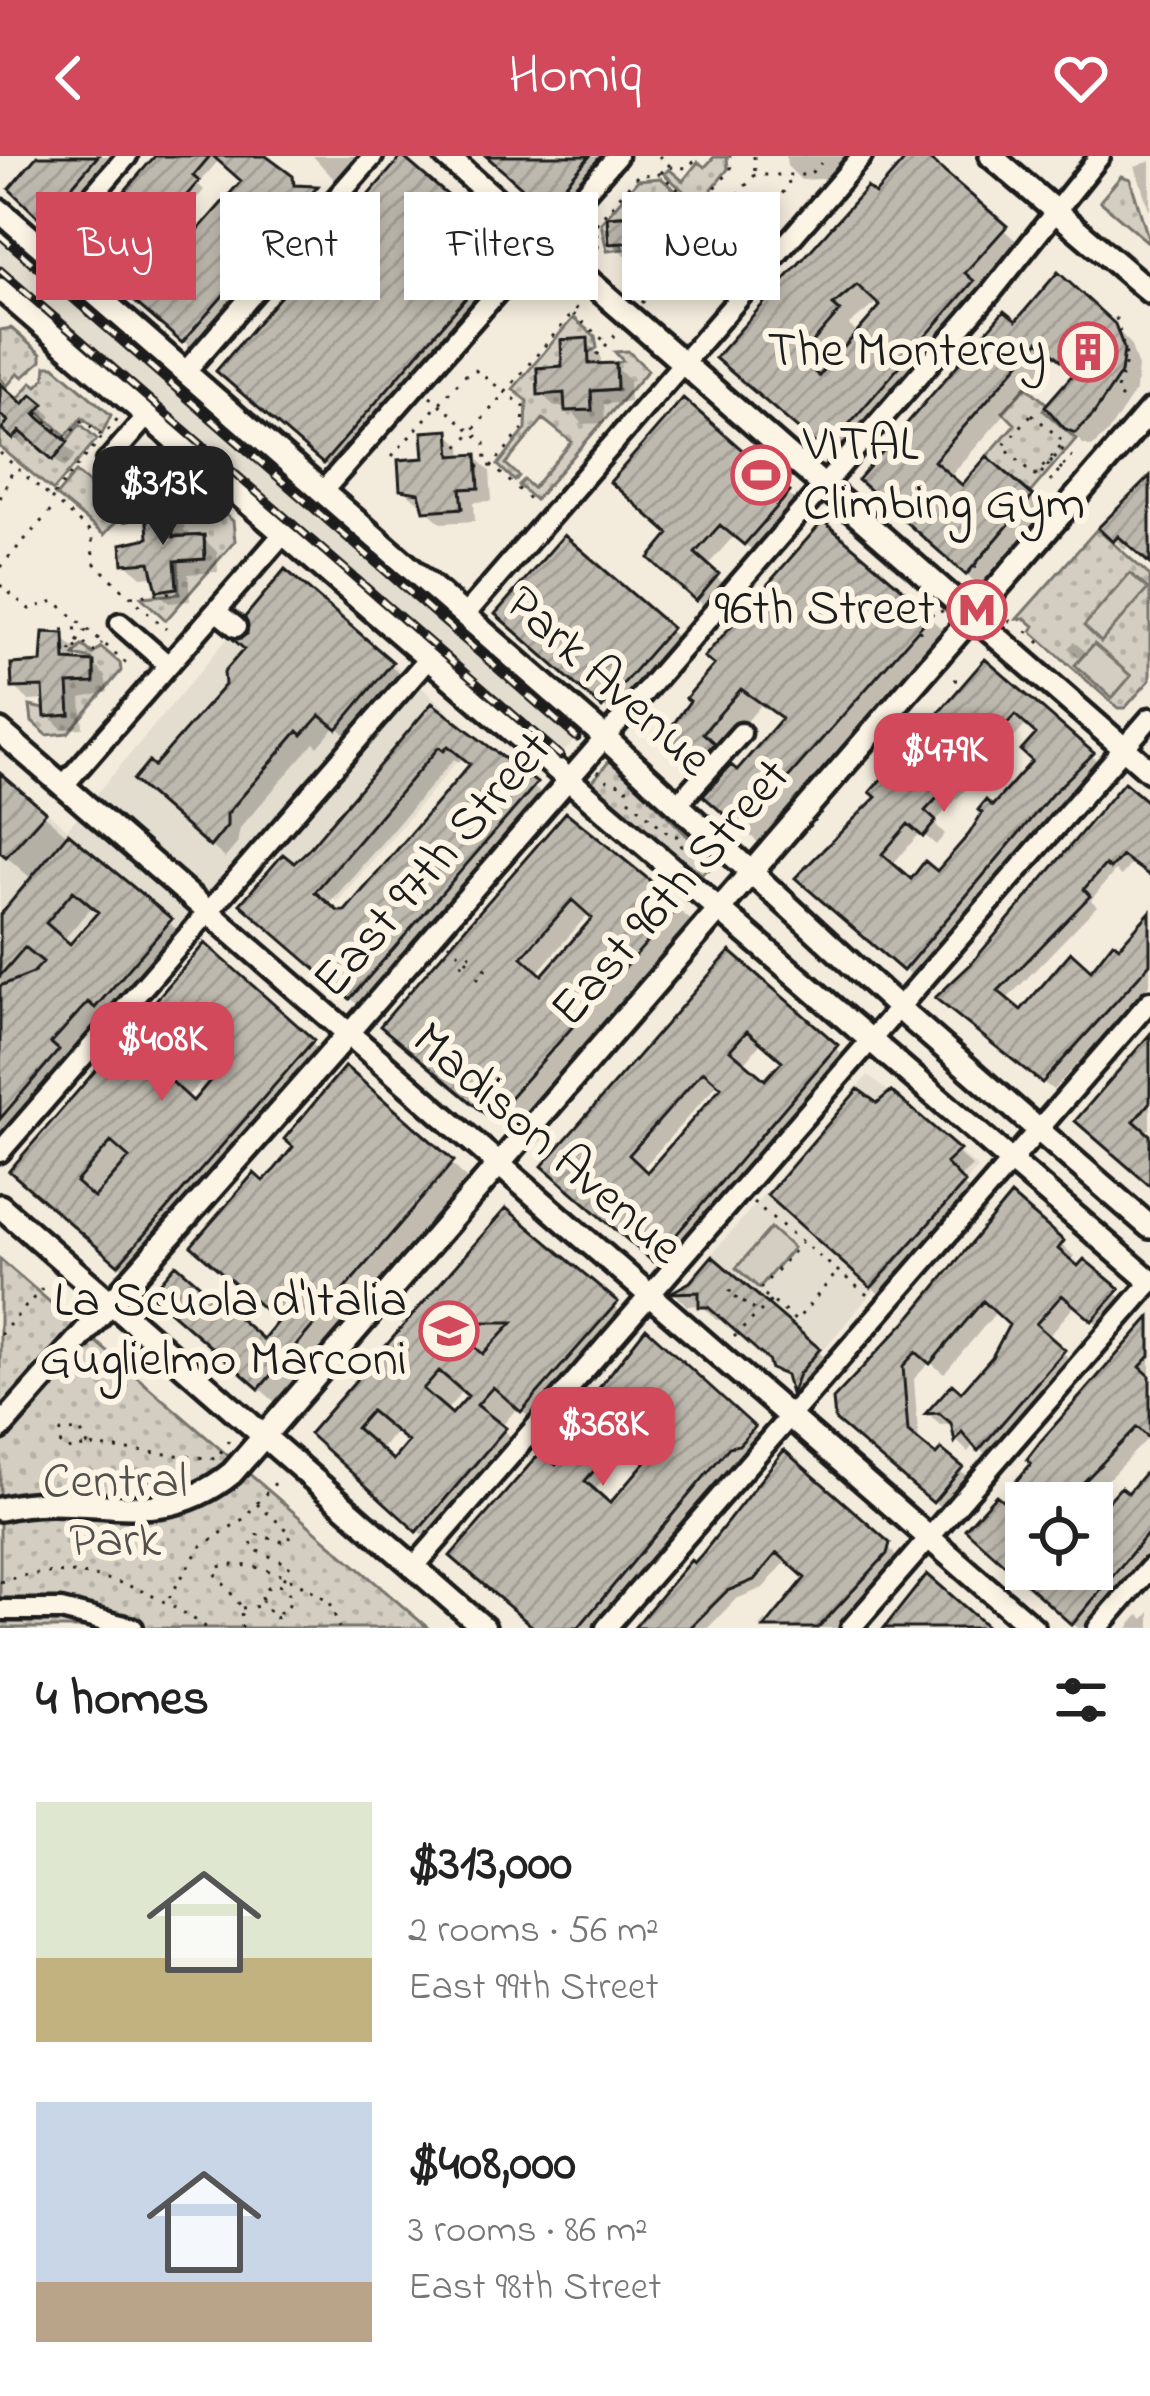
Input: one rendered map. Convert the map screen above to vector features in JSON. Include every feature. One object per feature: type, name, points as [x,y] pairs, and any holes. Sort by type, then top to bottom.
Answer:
[{"type":"main road","points":[[446,156],[486,192]]},
{"type":"main road","points":[[991,156],[1150,292]]},
{"type":"main road","name":"Park Avenue","points":[[0,212],[36,242]]},
{"type":"main road","name":"Park Avenue","points":[[0,289],[1150,1282]]},
{"type":"main road","points":[[598,291],[1150,771]]},
{"type":"main road","name":"Park Avenue","points":[[102,300],[604,738],[898,1007],[1150,1227]]},
{"type":"main road","name":"East 96th Street","points":[[0,1509],[47,1501],[175,1506],[220,1483],[1150,411]]},
{"type":"main road","name":"Madison Avenue","points":[[0,731],[1033,1628]]},
{"type":"main road","name":"East 97th Street","points":[[0,1428],[349,1034]]},
{"type":"main road","points":[[0,1206],[484,1628]]},
{"type":"street","points":[[96,192],[127,156]]},
{"type":"street","points":[[185,372],[373,156]]},
{"type":"street","points":[[585,192],[616,156]]},
{"type":"street","points":[[464,616],[862,156]]},
{"type":"street","name":"East 97th Street","points":[[349,1034],[1100,156]]},
{"type":"street","points":[[322,492],[490,300]]},
{"type":"street","points":[[107,462],[146,416]]},
{"type":"street","points":[[125,509],[180,445]]},
{"type":"street","points":[[63,786],[283,534]]},
{"type":"street","points":[[216,610],[236,627]]},
{"type":"street","points":[[119,622],[168,665]]},
{"type":"street","points":[[0,1152],[427,660]]},
{"type":"street","points":[[348,717],[364,731]]},
{"type":"street","points":[[414,1567],[1150,718]]},
{"type":"street","points":[[677,805],[741,733]]},
{"type":"street","points":[[606,1628],[1150,1001]]},
{"type":"street","points":[[851,1628],[1150,1282]]},
{"type":"street","points":[[1098,1628],[1150,1568]]},
{"type":"street","points":[[0,1610],[61,1610],[133,1628]]},
{"type":"path","points":[[659,156],[673,169]]},
{"type":"path","points":[[598,222],[638,175],[688,168],[698,156]]},
{"type":"path","points":[[715,192],[731,170],[730,156]]},
{"type":"path","points":[[740,192],[755,175],[754,156]]},
{"type":"path","points":[[755,175],[809,175],[821,163]]},
{"type":"path","points":[[660,174],[681,192]]},
{"type":"path","points":[[780,196],[789,185],[788,175]]},
{"type":"path","points":[[451,456],[581,303]]},
{"type":"path","points":[[1122,311],[1116,318],[1126,351],[1116,393],[1122,399]]},
{"type":"path","points":[[572,313],[608,344]]},
{"type":"path","points":[[589,364],[617,333]]},
{"type":"path","points":[[486,374],[493,366]]},
{"type":"path","points":[[392,457],[464,376],[476,370],[524,406],[525,420],[492,466]]},
{"type":"path","points":[[430,396],[485,443],[486,460],[536,506]]},
{"type":"path","points":[[37,413],[66,438],[82,420],[102,436]]},
{"type":"path","points":[[1032,414],[1064,442],[1049,459],[1035,475],[1003,446],[1032,414]]},
{"type":"path","points":[[51,498],[120,416]]},
{"type":"path","points":[[1059,447],[1072,457]]},
{"type":"path","points":[[0,453],[92,534],[93,562],[166,629]]},
{"type":"path","points":[[1049,459],[1062,470],[1049,459]]},
{"type":"path","points":[[0,498],[15,466]]},
{"type":"path","points":[[478,467],[492,466]]},
{"type":"path","points":[[1040,470],[1052,481]]},
{"type":"path","points":[[0,567],[57,503]]},
{"type":"path","points":[[0,585],[29,609],[55,601],[132,668]]},
{"type":"path","points":[[130,596],[177,592]]},
{"type":"path","points":[[1004,612],[1012,618],[1009,622]]},
{"type":"path","points":[[62,630],[86,628]]},
{"type":"path","points":[[86,628],[69,653],[83,642],[94,652],[102,642]]},
{"type":"path","points":[[597,771],[609,782],[626,785],[628,798],[671,836],[670,843],[712,872]]},
{"type":"path","points":[[450,946],[467,960]]},
{"type":"path","points":[[461,964],[471,953]]},
{"type":"path","points":[[477,979],[487,967]]},
{"type":"path","points":[[752,1201],[871,1298]]},
{"type":"path","points":[[802,1242],[759,1291],[771,1301],[796,1321],[838,1271]]},
{"type":"path","points":[[0,1335],[48,1282]]},
{"type":"path","points":[[729,1292],[736,1286]]},
{"type":"path","points":[[735,1299],[742,1292]]},
{"type":"path","points":[[734,1337],[771,1301]]},
{"type":"path","points":[[88,1446],[80,1430],[61,1432],[64,1449],[88,1446],[216,1460],[229,1440]]},
{"type":"path","points":[[168,1599],[200,1547],[256,1504],[278,1480]]},
{"type":"path","points":[[256,1504],[292,1533],[287,1543],[258,1534],[251,1541],[256,1550],[290,1564],[281,1584],[267,1590],[264,1605]]},
{"type":"path","points":[[242,1628],[242,1608],[215,1573],[219,1567],[233,1564],[284,1577],[330,1602],[339,1628]]},
{"type":"path","points":[[0,1582],[28,1574],[83,1573],[168,1599],[208,1628]]},
{"type":"path","points":[[276,1614],[289,1597],[281,1584]]},
{"type":"path","points":[[242,1608],[264,1605],[276,1614],[278,1628]]},
{"type":"shaded area","points":[[0,225],[36,256],[36,300],[86,300],[583,731],[554,763],[0,280]]},
{"type":"shaded area","points":[[286,569],[478,737],[337,902],[258,834],[0,1131],[0,771],[67,829]]},
{"type":"shaded area","points":[[868,1075],[978,1168],[793,1385],[682,1288]]},
{"type":"green space","points":[[714,157],[727,157],[728,169],[713,192],[685,192],[664,174],[669,169],[683,181],[698,162],[705,167]]},
{"type":"green space","points":[[1121,176],[1130,179],[1150,244],[1100,201]]},
{"type":"green space","points":[[661,178],[677,192],[628,192],[638,180]]},
{"type":"green space","points":[[622,199],[622,216],[608,217],[609,243],[621,243],[622,249],[607,251],[601,223]]},
{"type":"green space","points":[[573,318],[595,336],[597,348],[562,366],[537,368],[539,394],[564,393],[566,411],[592,410],[591,391],[617,389],[616,363],[623,361],[615,352],[628,351],[648,370],[535,500],[519,485],[524,480],[533,488],[572,442],[543,419],[506,464],[519,476],[515,481],[498,465],[526,429],[527,401],[513,389]]},
{"type":"green space","points":[[11,328],[41,354],[41,361],[23,377],[18,373],[7,386],[0,378],[0,330]]},
{"type":"green space","points":[[46,366],[54,366],[111,415],[102,434],[82,417],[66,436],[38,411],[43,404],[32,395],[23,404],[18,399],[32,382],[37,386],[45,378]]},
{"type":"green space","points":[[1026,386],[1047,404],[1043,410],[1076,439],[1030,493],[987,456],[1015,424],[1003,412]]},
{"type":"green space","points":[[0,414],[8,421],[2,430],[13,439],[20,431],[53,459],[80,424],[97,439],[53,491],[0,447]]},
{"type":"green space","points":[[170,466],[233,521],[235,541],[166,620],[141,597],[179,594],[178,559],[205,559],[204,536],[173,535],[170,506],[147,508],[147,520],[135,509]]},
{"type":"green space","points":[[76,472],[114,505],[119,518],[104,535],[56,496]]},
{"type":"green space","points":[[1097,529],[1150,576],[1150,680],[1125,708],[1118,708],[1031,631],[1034,626],[1026,619],[1017,619]]},
{"type":"green space","points":[[1130,573],[1148,589],[1101,642],[1084,626]]},
{"type":"green space","points":[[1094,644],[1131,676],[1112,698],[1075,665]]},
{"type":"green space","points":[[82,645],[93,654],[101,647],[120,663],[121,671],[68,733],[47,735],[32,722],[30,706],[70,715],[66,683],[95,677],[92,659],[74,655]]},
{"type":"green space","points":[[611,759],[713,862],[702,874],[587,788]]},
{"type":"green space","points":[[771,1228],[793,1248],[759,1288],[736,1268]]},
{"type":"green space","name":"Central Park","points":[[0,1259],[428,1628],[0,1628]]},
{"type":"building","points":[[37,156],[98,156],[67,192],[36,192],[36,215],[9,189]]},
{"type":"building","points":[[155,156],[210,156],[193,176],[199,181],[189,192],[124,192]]},
{"type":"building","points":[[213,156],[266,156],[293,176],[294,185],[318,186],[313,192],[231,192],[241,181]]},
{"type":"building","points":[[402,156],[444,192],[404,192],[404,300],[464,300],[323,464],[216,371],[277,300],[380,300],[380,192],[371,192]]},
{"type":"building","points":[[486,156],[590,156],[559,192],[527,192]]},
{"type":"building","points":[[908,156],[926,156],[1007,226],[965,273],[974,281],[825,452],[715,358],[767,300],[780,300],[780,285],[867,187],[875,194]],"holes":[[[857,285],[880,306],[819,376],[799,358],[840,311],[833,305]]]},
{"type":"building","points":[[220,205],[220,299],[182,343],[133,300],[196,300],[196,232]]},
{"type":"building","points":[[622,216],[622,243],[609,244],[607,217]]},
{"type":"building","points":[[1058,272],[1115,324],[1124,349],[1121,373],[1075,433],[1064,428],[1045,406],[1075,372],[1039,341],[934,461],[962,485],[987,456],[1033,496],[966,575],[858,480],[1004,311],[1016,321]]},
{"type":"building","points":[[588,338],[589,364],[616,363],[617,389],[591,391],[592,410],[565,411],[564,393],[538,395],[537,368],[562,366],[561,340]]},
{"type":"building","points":[[0,383],[23,404],[32,394],[44,404],[35,414],[68,442],[53,460],[20,431],[13,439],[2,429],[8,421],[0,414]]},
{"type":"building","points":[[683,398],[790,492],[744,545],[720,525],[695,553],[719,574],[696,601],[649,558],[669,534],[610,482]]},
{"type":"building","points":[[449,430],[451,456],[477,454],[479,488],[461,489],[463,508],[424,511],[419,493],[400,490],[398,460],[424,458],[422,432]]},
{"type":"building","points":[[1150,476],[1150,564],[1118,536],[1113,542],[1098,528]]},
{"type":"building","points":[[171,506],[173,537],[204,535],[205,559],[175,561],[177,588],[157,591],[150,562],[123,564],[121,544],[148,538],[146,508]]},
{"type":"building","points":[[823,521],[932,614],[742,830],[703,796],[731,765],[737,770],[782,718],[741,689],[703,733],[714,743],[690,771],[661,741],[690,701],[686,698],[714,665],[704,657]]},
{"type":"building","points":[[564,535],[672,628],[602,708],[495,614]]},
{"type":"building","points":[[285,569],[393,662],[337,729],[320,715],[302,735],[298,731],[227,814],[227,826],[210,847],[133,780],[149,761],[154,766],[225,685],[224,672],[244,649],[234,640],[247,634],[245,617]]},
{"type":"building","points":[[43,632],[64,633],[65,660],[94,662],[94,683],[68,684],[70,715],[45,717],[43,687],[12,688],[11,664],[41,662]]},
{"type":"building","points":[[985,659],[1094,753],[1052,794],[903,971],[795,878],[876,797],[870,792]],"holes":[[[1015,715],[1036,734],[1021,751],[1032,761],[992,806],[986,800],[969,834],[937,871],[925,861],[911,879],[882,854],[908,824],[923,837],[936,821],[925,811]]]},
{"type":"building","points":[[432,703],[537,783],[350,999],[240,904],[283,854],[294,863]],"holes":[[[448,746],[470,764],[345,911],[338,911],[315,892],[439,747],[444,751]]]},
{"type":"building","points":[[0,773],[46,812],[6,857],[0,852]]},
{"type":"building","points":[[1124,782],[1150,804],[1150,876],[1122,856],[1110,869],[1105,865],[1084,889],[1090,896],[998,991],[1021,1010],[1071,952],[1091,970],[1113,942],[1119,947],[1150,912],[1150,964],[1042,1083],[935,998],[971,964]]},
{"type":"building","points":[[566,812],[680,905],[491,1119],[380,1026]],"holes":[[[572,900],[592,918],[542,975],[522,957]]]},
{"type":"building","points":[[68,833],[172,919],[95,1008],[88,1002],[51,1043],[59,1050],[0,1119],[0,986],[33,973],[43,962],[25,947],[0,976],[0,915]],"holes":[[[73,891],[98,912],[70,944],[46,923]]]},
{"type":"building","points":[[205,943],[314,1040],[118,1265],[9,1171]],"holes":[[[204,1041],[208,1072],[213,1077],[193,1101],[170,1080]],[[111,1142],[129,1158],[94,1198],[76,1182]]]},
{"type":"building","points":[[730,951],[838,1045],[653,1262],[542,1166]],"holes":[[[747,1031],[782,1061],[765,1080],[730,1050]],[[703,1071],[721,1087],[647,1172],[629,1155]]]},
{"type":"building","points":[[1150,1034],[1150,1102],[1134,1121],[1150,1135],[1150,1186],[1075,1121]]},
{"type":"building","points":[[345,1066],[454,1161],[259,1389],[150,1294],[176,1264],[263,1339],[278,1321],[191,1246],[254,1173],[263,1181],[275,1169],[293,1147],[284,1139]]},
{"type":"building","points":[[858,1089],[877,1103],[891,1091],[960,1150],[946,1163],[965,1183],[871,1288],[767,1195]]},
{"type":"building","points":[[1011,1195],[1064,1241],[1058,1249],[1078,1266],[1084,1259],[1120,1289],[1092,1321],[1062,1295],[1036,1324],[1065,1350],[978,1451],[962,1432],[955,1442],[951,1423],[939,1413],[925,1414],[952,1384],[961,1392],[992,1357],[1009,1325],[983,1301],[930,1364],[916,1352],[903,1366],[908,1432],[936,1455],[941,1449],[963,1467],[933,1503],[835,1420],[833,1399],[912,1315]]},
{"type":"building","points":[[506,1208],[618,1302],[521,1412],[493,1387],[477,1405],[506,1428],[417,1532],[309,1434]],"holes":[[[478,1322],[513,1322],[483,1354],[463,1336]],[[439,1371],[468,1396],[452,1414],[423,1389]],[[371,1411],[408,1442],[393,1460],[356,1428]]]},
{"type":"building","points":[[712,1256],[820,1349],[799,1374],[791,1394],[786,1375],[771,1369],[768,1360],[708,1307],[699,1307],[699,1292],[670,1293],[690,1282]]},
{"type":"building","points":[[1150,1317],[1150,1356],[1140,1367],[1150,1376],[1150,1439],[1137,1427],[1084,1482],[1015,1482],[1031,1464],[1027,1459]]},
{"type":"building","points":[[646,1328],[755,1427],[739,1445],[729,1447],[578,1628],[534,1628],[450,1556],[540,1453],[556,1465],[567,1452],[556,1443]],"holes":[[[628,1432],[653,1453],[610,1503],[585,1481]]]},
{"type":"building","points":[[784,1450],[890,1543],[887,1554],[818,1628],[764,1628],[805,1578],[777,1553],[754,1580],[727,1591],[690,1628],[634,1628],[691,1560],[694,1563],[703,1553]]},
{"type":"building","points":[[1150,1467],[1150,1531],[1113,1576],[1113,1496],[1121,1487],[1128,1493]]},
{"type":"building","points":[[996,1495],[1005,1502],[1005,1565],[965,1529]]},
{"type":"building","points":[[927,1574],[989,1628],[884,1628]]},
{"type":"building","points":[[1033,1590],[1101,1590],[1072,1625]]},
{"type":"railway","points":[[0,235],[577,738]]},
{"type":"railway","points":[[0,270],[561,756]]},
{"type":"place","name":"The Monterey","points":[[1088,352]]},
{"type":"place","name":"VITAL Climbing Gym","points":[[761,475]]},
{"type":"place","name":"96th Street","points":[[977,610]]},
{"type":"place","name":"La Scuola d'Italia Guglielmo Marconi","points":[[449,1331]]}]
